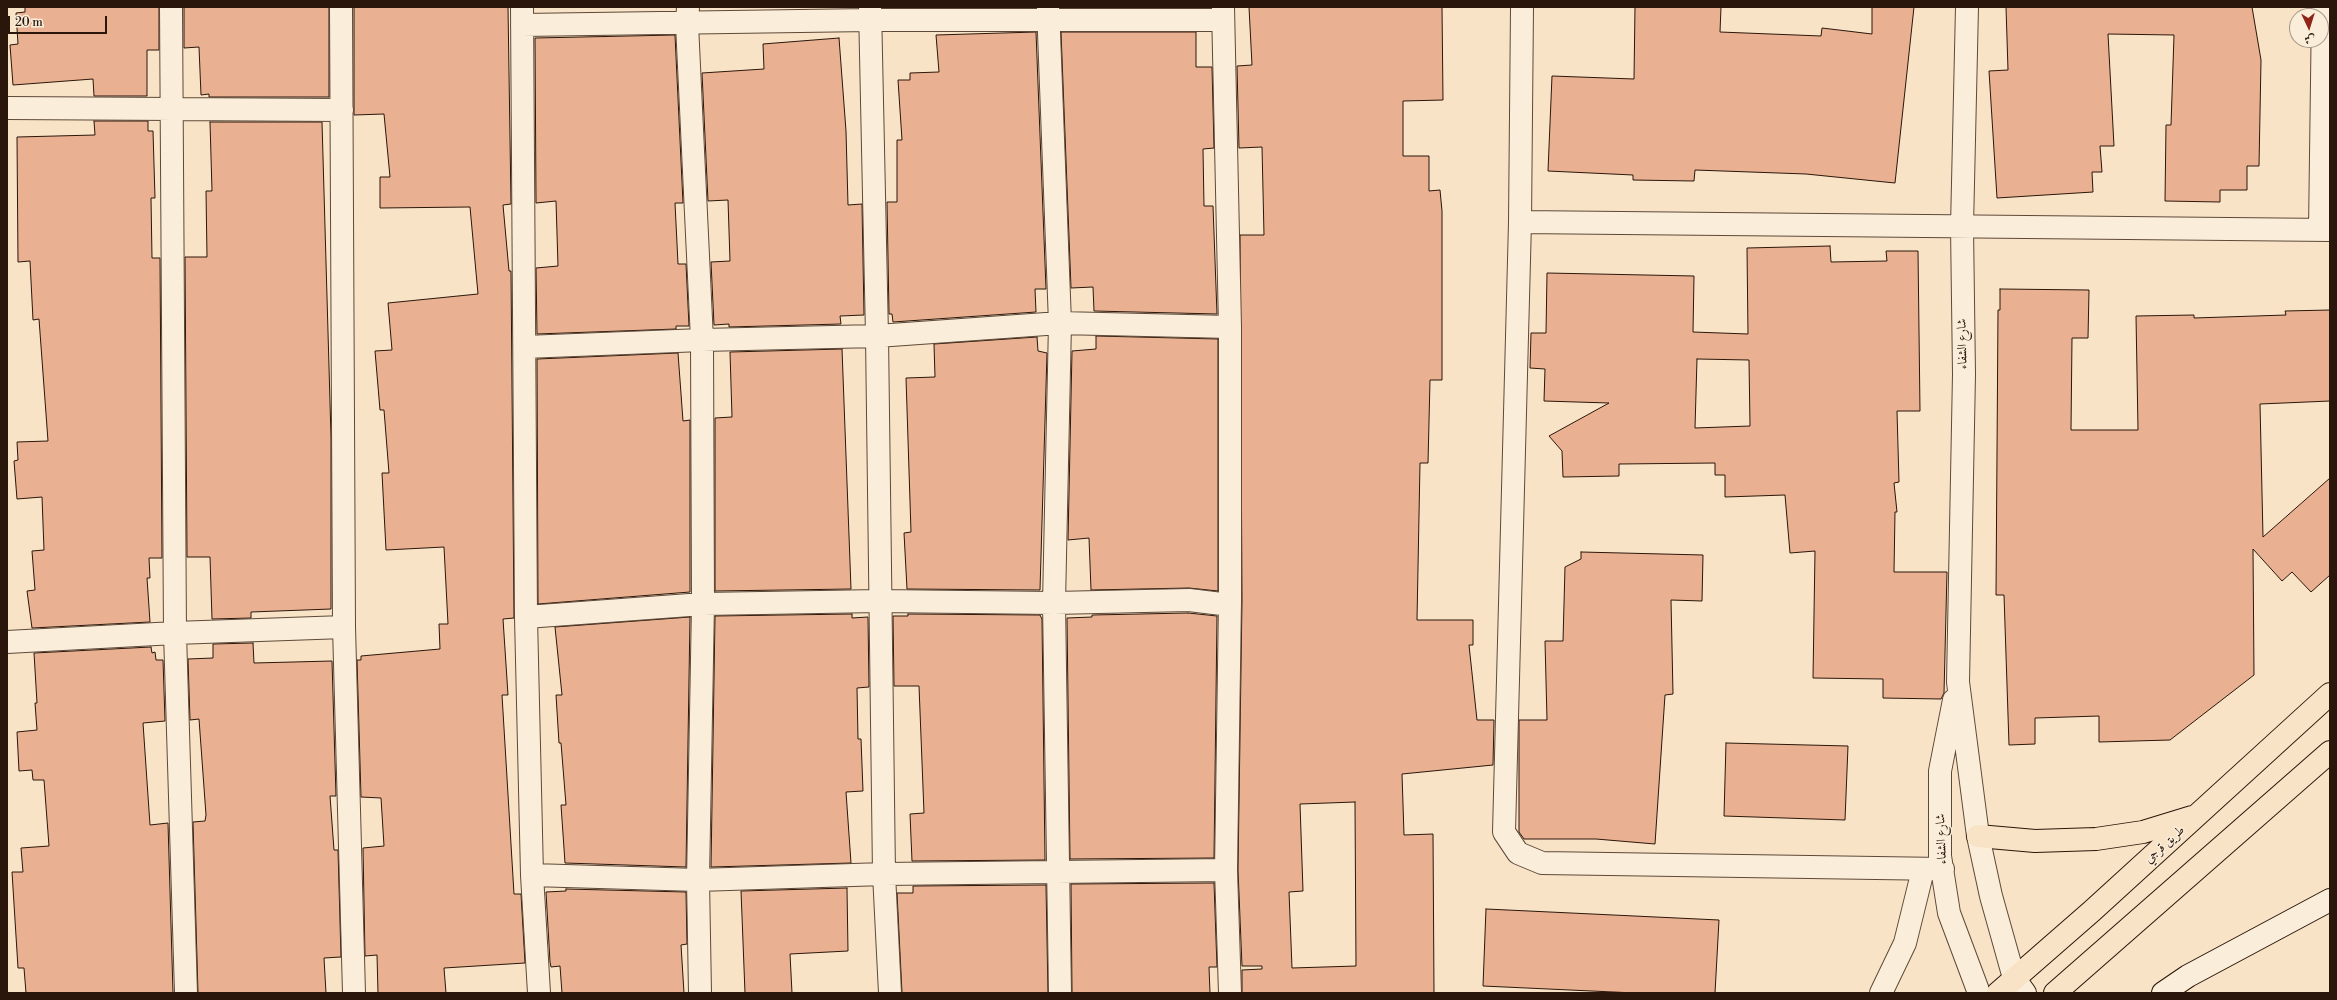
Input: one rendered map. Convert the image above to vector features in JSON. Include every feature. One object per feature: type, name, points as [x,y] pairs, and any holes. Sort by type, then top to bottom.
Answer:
[{"type":"highway","name":"طريق قرجي","points":[[1998,993],[2020,986],[2092,911],[2330,694]]},
{"type":"highway","points":[[2055,993],[2330,752]]},
{"type":"highway","points":[[1978,836],[2035,841],[2096,839],[2143,832],[2197,816]]},
{"type":"street","points":[[171,7],[173,109],[175,633],[186,993]]},
{"type":"street","points":[[341,7],[344,627],[354,993]]},
{"type":"street","points":[[1522,7],[1520,222],[1504,832],[1518,853],[1542,863],[1933,869],[1905,943],[1881,993]]},
{"type":"street","name":"شارع الشفاء","points":[[1967,7],[1962,227],[1964,374],[1958,682],[1978,836],[1991,896],[2020,986]]},
{"type":"street","points":[[1520,222],[2325,230],[2323,7]]},
{"type":"street","points":[[869,13],[877,336],[879,601],[884,874],[890,993]]},
{"type":"street","points":[[539,993],[532,875],[526,617],[522,16],[869,13],[1223,13],[1230,327],[1230,605],[1226,870],[1230,993]]},
{"type":"street","points":[[1048,13],[1060,323],[1054,603],[1060,993]]},
{"type":"street","points":[[687,15],[702,340],[703,604],[698,880],[700,993]]},
{"type":"street","points":[[7,108],[342,110]]},
{"type":"street","points":[[525,347],[702,340],[877,336],[1060,323],[1230,327]]},
{"type":"street","points":[[526,617],[703,604],[879,601],[1054,603],[1189,600],[1230,605]]},
{"type":"street","points":[[7,642],[175,633],[344,627]]},
{"type":"street","name":"شارع الشفاء","points":[[1958,682],[1940,771],[1940,856],[1933,869],[1979,993]]},
{"type":"street","points":[[532,875],[698,880],[884,874],[1226,870]]},
{"type":"street","points":[[2163,993],[2188,976],[2330,900]]},
{"type":"building","points":[[25,7],[159,7],[159,50],[147,50],[147,96],[94,96],[93,79],[13,85],[10,45],[18,44],[16,13],[25,12]]},
{"type":"building","points":[[184,7],[329,7],[329,97],[209,97],[209,94],[201,95],[199,47],[184,48]]},
{"type":"building","points":[[354,7],[508,7],[511,204],[503,205],[509,271],[511,271],[514,618],[503,619],[508,695],[502,695],[514,894],[521,894],[525,963],[444,968],[446,993],[378,993],[377,955],[365,956],[363,848],[384,846],[381,798],[361,797],[357,660],[361,660],[361,656],[440,649],[439,624],[448,624],[444,547],[386,550],[382,473],[389,473],[384,410],[380,410],[375,351],[392,350],[388,303],[478,294],[470,207],[380,208],[380,177],[390,177],[384,114],[354,115]]},
{"type":"building","points":[[1196,7],[1196,8],[1061,8]]},
{"type":"building","points":[[1249,7],[1442,7],[1443,100],[1403,101],[1403,156],[1429,156],[1429,191],[1440,190],[1442,211],[1442,380],[1430,380],[1428,463],[1420,463],[1417,620],[1473,620],[1473,645],[1469,645],[1477,720],[1494,720],[1493,765],[1402,774],[1404,835],[1433,834],[1434,993],[1242,993],[1242,970],[1262,969],[1262,966],[1242,966],[1238,870],[1242,600],[1240,235],[1264,235],[1262,147],[1239,148],[1237,66],[1252,65]],"holes":[[[1355,802],[1356,966],[1292,968],[1289,892],[1303,891],[1300,804]]]},
{"type":"building","points":[[1635,7],[1721,7],[1720,32],[1821,36],[1822,28],[1872,34],[1872,7],[1914,7],[1895,183],[1806,174],[1695,170],[1694,181],[1633,180],[1633,175],[1548,171],[1552,76],[1634,79]]},
{"type":"building","points":[[2006,7],[2252,7],[2261,60],[2259,166],[2247,166],[2247,190],[2220,190],[2220,202],[2165,201],[2166,125],[2171,125],[2174,35],[2108,34],[2114,146],[2100,146],[2102,172],[2092,172],[2093,192],[1997,198],[1989,71],[2008,70]]},
{"type":"building","points":[[1036,32],[1046,289],[1035,289],[1036,312],[893,322],[892,314],[889,314],[887,202],[897,202],[897,140],[902,140],[898,80],[910,80],[910,73],[939,72],[936,35]]},
{"type":"building","points":[[1061,32],[1196,32],[1196,67],[1212,67],[1214,148],[1203,149],[1204,206],[1213,206],[1217,314],[1094,311],[1093,287],[1071,288]]},
{"type":"building","points":[[675,35],[683,203],[675,203],[678,264],[686,264],[689,326],[676,326],[676,329],[537,334],[536,268],[558,266],[556,201],[536,203],[535,38]]},
{"type":"building","points":[[839,38],[846,131],[848,205],[862,204],[864,315],[840,316],[841,324],[729,327],[729,324],[714,325],[711,262],[730,261],[728,200],[708,201],[702,73],[764,69],[763,44]]},
{"type":"building","points":[[94,121],[148,121],[148,131],[153,131],[155,198],[151,198],[152,258],[160,258],[162,558],[149,558],[150,578],[147,578],[150,622],[32,628],[27,591],[35,590],[32,551],[44,550],[42,497],[17,499],[14,461],[18,460],[17,442],[48,441],[39,319],[33,320],[30,261],[18,262],[17,137],[95,135]]},
{"type":"building","points":[[210,122],[322,122],[331,437],[331,609],[251,612],[251,618],[212,619],[210,557],[187,557],[185,257],[207,257],[206,191],[212,191]]},
{"type":"building","points":[[1830,246],[1831,262],[1887,261],[1886,251],[1918,251],[1920,411],[1897,411],[1899,482],[1894,483],[1897,512],[1895,512],[1894,572],[1947,572],[1944,693],[1941,699],[1883,698],[1883,679],[1813,678],[1815,551],[1790,553],[1785,495],[1725,497],[1725,475],[1715,475],[1715,463],[1619,464],[1619,476],[1563,477],[1562,451],[1549,436],[1609,403],[1544,401],[1545,369],[1530,368],[1531,333],[1546,333],[1547,273],[1694,276],[1693,332],[1748,334],[1747,248]],"holes":[[[1697,359],[1749,360],[1750,426],[1695,428]]]},
{"type":"building","points":[[2000,289],[2089,290],[2088,338],[2072,338],[2071,430],[2138,430],[2136,316],[2194,315],[2194,318],[2286,315],[2285,311],[2330,310],[2330,401],[2260,404],[2263,537],[2330,478],[2330,575],[2311,592],[2292,572],[2282,581],[2253,549],[2254,675],[2170,740],[2099,742],[2099,716],[2035,718],[2035,744],[2009,745],[2004,595],[1996,595],[1998,310],[2000,310]]},
{"type":"building","points":[[1096,336],[1218,339],[1218,591],[1189,588],[1091,590],[1089,538],[1068,540],[1072,351],[1096,349]]},
{"type":"building","points":[[1037,337],[1038,351],[1047,353],[1040,590],[907,589],[904,533],[911,532],[906,378],[935,377],[934,344]]},
{"type":"building","points":[[842,349],[851,589],[715,591],[715,418],[732,417],[730,352]]},
{"type":"building","points":[[678,353],[683,421],[690,420],[690,592],[538,604],[537,359]]},
{"type":"building","points":[[1581,552],[1703,555],[1702,601],[1671,600],[1673,694],[1665,695],[1655,844],[1596,839],[1524,839],[1519,832],[1519,720],[1547,720],[1545,641],[1563,641],[1565,567],[1581,559]]},
{"type":"building","points":[[1188,613],[1217,616],[1214,858],[1070,859],[1067,618],[1092,617],[1092,615]]},
{"type":"building","points":[[852,614],[852,618],[868,617],[869,687],[857,688],[858,739],[861,739],[863,791],[846,792],[851,863],[711,867],[715,616]]},
{"type":"building","points":[[908,614],[1040,615],[1042,619],[1045,860],[912,861],[910,814],[924,813],[919,686],[894,686],[893,616],[908,616]]},
{"type":"building","points":[[690,617],[686,867],[565,863],[561,805],[566,805],[561,743],[559,743],[556,695],[562,695],[555,627]]},
{"type":"building","points":[[253,643],[254,663],[332,661],[336,796],[330,796],[334,850],[338,850],[341,957],[324,958],[326,993],[198,993],[193,822],[205,821],[206,815],[199,719],[190,720],[188,659],[213,658],[213,644]]},
{"type":"building","points":[[151,647],[152,653],[155,652],[156,660],[163,660],[165,721],[143,723],[150,825],[168,823],[173,993],[26,993],[24,968],[18,968],[12,872],[23,872],[21,848],[49,846],[44,780],[33,780],[32,770],[19,771],[17,732],[37,730],[34,653]]},
{"type":"building","points":[[1726,743],[1848,746],[1845,820],[1724,816]]},
{"type":"building","points":[[1214,883],[1217,967],[1209,967],[1210,993],[1072,993],[1071,884]]},
{"type":"building","points":[[1046,885],[1048,993],[902,993],[897,893],[913,893],[913,886]]},
{"type":"building","points":[[847,888],[848,951],[790,954],[792,993],[745,993],[741,891]]},
{"type":"building","points":[[566,889],[686,892],[687,944],[681,945],[684,993],[562,993],[560,966],[551,967],[550,962],[546,892],[566,891]]},
{"type":"building","points":[[1486,909],[1719,920],[1715,993],[1635,993],[1483,986]]}]
